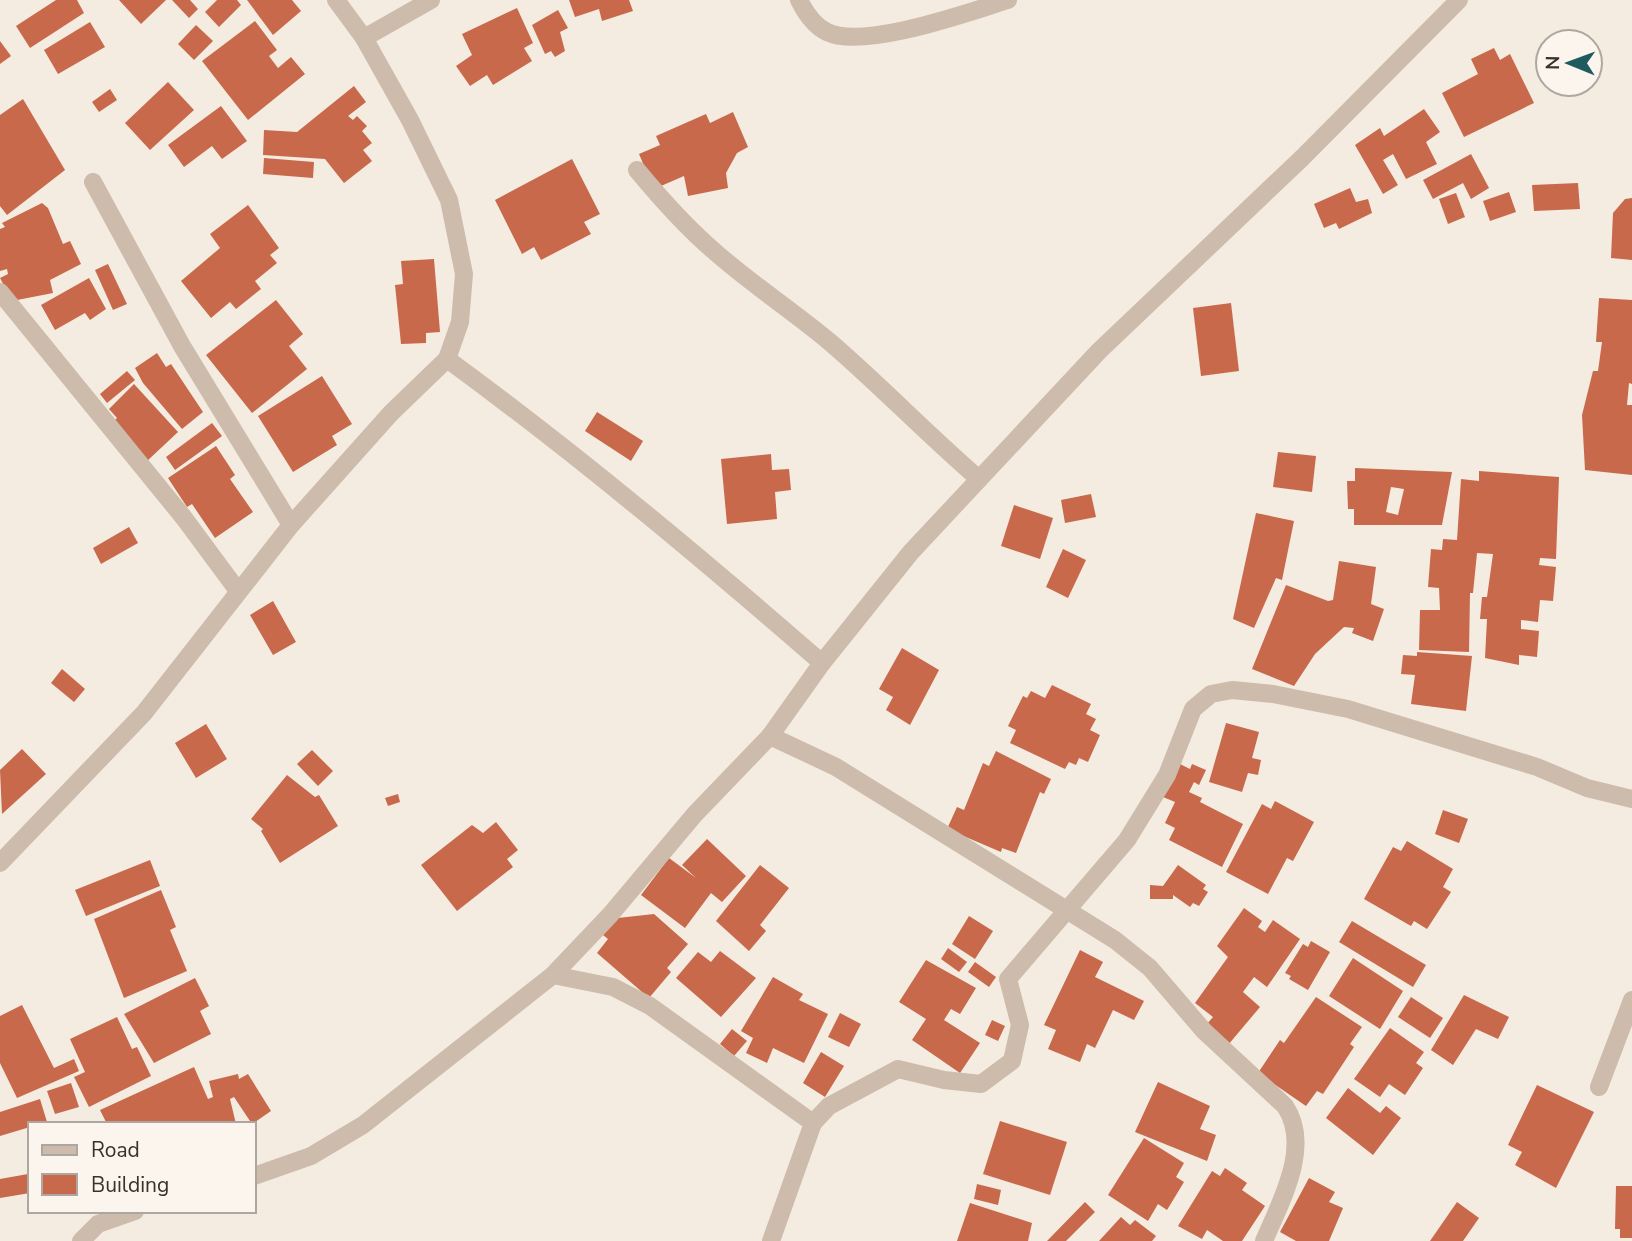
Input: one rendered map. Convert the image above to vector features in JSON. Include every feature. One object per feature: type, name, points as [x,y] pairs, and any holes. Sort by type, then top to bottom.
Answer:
[{"type":"street","points":[[0,863],[144,713],[291,525],[391,413],[447,359],[460,322],[464,274],[449,200],[410,120],[365,38],[336,0]]},
{"type":"street","points":[[365,38],[431,0]]},
{"type":"street","points":[[799,0],[807,16],[828,32],[852,37],[900,31],[1008,0]]},
{"type":"street","points":[[256,1175],[311,1156],[363,1125],[553,975],[610,915],[695,814],[770,736],[822,663],[911,552],[1099,351],[1302,158],[1459,0]]},
{"type":"street","points":[[637,170],[672,212],[715,253],[831,343],[979,479]]},
{"type":"street","points":[[93,182],[182,346],[291,525]]},
{"type":"street","points":[[3,305],[184,519],[237,591]]},
{"type":"street","points":[[447,359],[522,413],[682,542],[822,663]]},
{"type":"street","points":[[771,1241],[813,1124],[829,1106],[898,1069],[944,1080],[981,1084],[1013,1061],[1020,1025],[1008,979],[1126,840],[1167,775],[1193,709],[1211,694],[1232,690],[1273,694],[1348,709],[1537,767],[1587,788],[1632,799]]},
{"type":"street","points":[[770,736],[836,767],[1115,940],[1150,968],[1204,1031],[1285,1106],[1293,1118],[1297,1129],[1297,1152],[1265,1241]]},
{"type":"street","points":[[553,975],[613,987],[650,1006],[813,1124]]},
{"type":"street","points":[[1599,1087],[1632,1000]]},
{"type":"street","points":[[81,1241],[98,1224],[129,1213]]},
{"type":"building","points":[[56,0],[77,0],[84,13],[30,48],[16,26]]},
{"type":"building","points":[[119,0],[166,0],[141,24]]},
{"type":"building","points":[[172,0],[190,0],[198,9],[189,18]]},
{"type":"building","points":[[217,0],[237,0],[241,5],[219,27],[205,12]]},
{"type":"building","points":[[247,0],[292,0],[301,11],[273,35]]},
{"type":"building","points":[[569,0],[629,0],[633,11],[602,21],[599,9],[575,17]]},
{"type":"building","points":[[517,8],[533,43],[524,48],[532,61],[493,85],[487,75],[470,86],[456,66],[472,55],[462,34]]},
{"type":"building","points":[[558,10],[568,28],[560,32],[565,51],[555,57],[551,51],[545,54],[532,25]]},
{"type":"building","points":[[255,21],[277,50],[269,56],[278,68],[291,57],[305,74],[248,120],[202,61]]},
{"type":"building","points":[[90,22],[105,47],[58,74],[44,50]]},
{"type":"building","points":[[196,25],[213,41],[194,60],[178,44]]},
{"type":"building","points":[[0,41],[11,56],[0,64]]},
{"type":"building","points":[[1494,48],[1500,60],[1510,54],[1534,103],[1464,137],[1442,93],[1478,74],[1471,59]]},
{"type":"building","points":[[168,82],[194,110],[150,150],[125,123]]},
{"type":"building","points":[[354,86],[366,102],[348,116],[353,120],[357,116],[367,126],[362,131],[372,143],[363,150],[372,161],[344,183],[325,159],[263,155],[264,130],[297,132]]},
{"type":"building","points":[[110,89],[117,100],[99,112],[92,102]]},
{"type":"building","points":[[23,99],[65,170],[7,215],[0,206],[0,115]]},
{"type":"building","points":[[221,106],[247,141],[222,159],[212,146],[184,167],[168,145]]},
{"type":"building","points":[[1424,109],[1440,132],[1426,142],[1437,164],[1406,179],[1393,154],[1383,160],[1398,185],[1383,194],[1355,145],[1380,128],[1384,136]]},
{"type":"building","points":[[733,112],[748,147],[737,153],[726,173],[728,188],[688,196],[684,176],[654,189],[639,154],[660,145],[656,136],[706,114],[710,123]]},
{"type":"building","points":[[1471,154],[1489,188],[1471,199],[1463,183],[1433,199],[1423,180]]},
{"type":"building","points":[[264,158],[314,162],[313,178],[263,174]]},
{"type":"building","points":[[572,159],[600,214],[584,222],[591,234],[541,260],[534,247],[522,254],[495,200]]},
{"type":"building","points":[[1578,183],[1580,209],[1534,211],[1532,185]]},
{"type":"building","points":[[1350,188],[1356,202],[1368,199],[1372,213],[1339,229],[1336,223],[1324,228],[1314,204]]},
{"type":"building","points":[[1509,192],[1516,212],[1490,221],[1483,201]]},
{"type":"building","points":[[1456,193],[1465,217],[1448,224],[1439,199]]},
{"type":"building","points":[[1632,198],[1632,260],[1611,258],[1613,213],[1625,199]]},
{"type":"building","points":[[42,203],[48,208],[63,244],[70,241],[81,264],[50,280],[53,293],[12,301],[0,278],[8,274],[7,269],[0,271],[0,229],[5,227],[2,223]]},
{"type":"building","points":[[248,205],[279,248],[270,255],[277,263],[255,281],[261,289],[236,309],[230,302],[211,318],[181,281],[220,248],[210,234]]},
{"type":"building","points":[[434,259],[440,332],[426,333],[426,343],[401,344],[395,285],[403,284],[401,261]]},
{"type":"building","points":[[108,264],[127,304],[113,310],[95,270]]},
{"type":"building","points":[[89,278],[106,309],[90,320],[85,313],[55,330],[41,305]]},
{"type":"building","points":[[1599,298],[1632,300],[1632,384],[1629,383],[1627,405],[1632,405],[1632,475],[1585,470],[1582,415],[1593,371],[1598,371],[1602,342],[1596,342]]},
{"type":"building","points":[[276,300],[303,334],[289,346],[307,369],[252,413],[206,355]]},
{"type":"building","points":[[1231,303],[1239,371],[1201,376],[1193,308]]},
{"type":"building","points":[[157,353],[166,367],[171,364],[203,412],[182,429],[143,383],[135,368]]},
{"type":"building","points":[[127,371],[135,380],[107,403],[100,394]]},
{"type":"building","points":[[322,376],[352,424],[332,436],[337,445],[293,472],[258,416]]},
{"type":"building","points":[[134,384],[178,432],[146,462],[111,424],[117,418],[109,409]]},
{"type":"building","points":[[597,412],[643,441],[631,461],[585,431]]},
{"type":"building","points":[[212,423],[222,436],[175,470],[166,457]]},
{"type":"building","points":[[216,446],[235,475],[230,479],[253,512],[215,538],[192,504],[187,507],[168,478]]},
{"type":"building","points":[[1278,452],[1316,456],[1312,492],[1273,487]]},
{"type":"building","points":[[771,454],[772,470],[789,469],[791,490],[775,492],[777,519],[727,524],[721,459]]},
{"type":"building","points":[[1355,468],[1452,472],[1442,525],[1354,525],[1354,509],[1348,509],[1347,481],[1355,481]],"holes":[[[1391,487],[1404,489],[1398,515],[1386,512]]]},
{"type":"building","points":[[1479,471],[1559,477],[1556,559],[1540,558],[1539,565],[1556,567],[1553,601],[1540,600],[1538,622],[1521,620],[1521,629],[1539,631],[1537,657],[1519,655],[1519,665],[1485,658],[1487,619],[1480,619],[1482,597],[1487,597],[1493,554],[1477,553],[1473,593],[1470,593],[1469,652],[1419,650],[1420,610],[1440,610],[1439,588],[1428,587],[1431,549],[1442,550],[1443,539],[1457,540],[1461,479],[1479,481]]},
{"type":"building","points":[[1091,494],[1096,517],[1065,523],[1061,500]]},
{"type":"building","points":[[1014,505],[1053,518],[1040,559],[1001,546]]},
{"type":"building","points":[[1256,513],[1294,521],[1282,580],[1276,578],[1254,628],[1233,619]]},
{"type":"building","points":[[129,527],[138,543],[101,564],[93,548]]},
{"type":"building","points":[[1063,549],[1086,560],[1068,598],[1046,587]]},
{"type":"building","points":[[1339,561],[1376,567],[1371,604],[1384,609],[1373,641],[1352,633],[1354,628],[1344,627],[1315,654],[1294,686],[1252,669],[1286,585],[1328,601],[1333,600]]},
{"type":"building","points":[[273,601],[296,642],[273,655],[250,615]]},
{"type":"building","points":[[902,648],[939,670],[910,725],[886,710],[893,697],[879,689]]},
{"type":"building","points":[[1417,652],[1472,656],[1466,711],[1411,704],[1415,675],[1401,674],[1403,655],[1417,656]]},
{"type":"building","points":[[62,669],[85,689],[74,702],[51,683]]},
{"type":"building","points":[[1052,685],[1091,704],[1086,714],[1096,719],[1090,730],[1100,735],[1088,762],[1079,758],[1076,765],[1069,762],[1065,769],[1010,743],[1016,730],[1008,726],[1023,696],[1027,698],[1031,691],[1045,698]]},
{"type":"building","points":[[1226,723],[1259,732],[1252,758],[1261,760],[1258,775],[1248,773],[1242,792],[1209,782]]},
{"type":"building","points":[[206,724],[227,759],[196,778],[175,743]]},
{"type":"building","points":[[22,749],[46,774],[2,814],[0,770]]},
{"type":"building","points":[[312,750],[333,771],[318,786],[297,764]]},
{"type":"building","points":[[996,751],[1051,779],[1044,794],[1040,792],[1016,853],[1002,848],[1001,852],[947,829],[957,807],[964,810],[983,763],[989,766]]},
{"type":"building","points":[[1178,763],[1190,769],[1192,764],[1206,770],[1199,785],[1194,782],[1189,792],[1202,798],[1200,802],[1243,824],[1222,867],[1169,840],[1175,828],[1165,823],[1175,802],[1163,797]]},
{"type":"building","points":[[287,775],[315,797],[319,795],[338,826],[280,863],[261,831],[263,829],[251,819]]},
{"type":"building","points":[[398,794],[400,802],[388,806],[385,798]]},
{"type":"building","points":[[1275,801],[1314,822],[1293,861],[1287,858],[1268,894],[1226,872],[1262,804],[1271,809]]},
{"type":"building","points":[[1443,810],[1468,819],[1459,843],[1435,834]]},
{"type":"building","points":[[496,822],[518,850],[507,859],[513,867],[457,911],[421,865],[472,825],[483,833]]},
{"type":"building","points":[[707,839],[746,876],[722,902],[711,893],[685,928],[641,895],[669,858],[696,878],[682,865]]},
{"type":"building","points":[[1407,841],[1453,869],[1443,887],[1451,892],[1427,929],[1414,921],[1411,926],[1364,899],[1393,847],[1401,851]]},
{"type":"building","points":[[150,860],[160,886],[86,916],[75,890]]},
{"type":"building","points":[[760,865],[789,888],[760,925],[766,931],[749,951],[716,921]]},
{"type":"building","points":[[1178,865],[1206,885],[1203,889],[1208,892],[1199,906],[1193,903],[1190,907],[1173,895],[1173,899],[1150,899],[1150,885],[1163,886]]},
{"type":"building","points":[[161,890],[176,927],[170,930],[187,971],[124,998],[94,919]]},
{"type":"building","points":[[1244,908],[1262,921],[1258,927],[1265,932],[1273,920],[1300,939],[1267,987],[1254,977],[1243,992],[1260,1007],[1228,1045],[1206,1025],[1213,1017],[1195,1003],[1228,957],[1217,946]]},
{"type":"building","points":[[654,914],[688,944],[667,968],[671,972],[649,998],[597,953],[608,939],[603,935],[618,918]]},
{"type":"building","points":[[969,916],[993,931],[975,959],[952,944]]},
{"type":"building","points":[[1352,921],[1426,965],[1413,987],[1339,942]]},
{"type":"building","points":[[1311,941],[1330,952],[1308,990],[1289,979],[1291,976],[1285,973],[1303,944],[1308,947]]},
{"type":"building","points":[[948,948],[967,962],[959,972],[941,959]]},
{"type":"building","points":[[1080,950],[1103,962],[1095,977],[1144,1001],[1134,1020],[1113,1010],[1095,1048],[1087,1044],[1080,1062],[1048,1049],[1056,1030],[1044,1025]]},
{"type":"building","points":[[720,951],[756,978],[721,1017],[676,978],[698,952],[711,962]]},
{"type":"building","points":[[1353,958],[1403,991],[1380,1029],[1329,996]]},
{"type":"building","points":[[926,960],[976,988],[960,1014],[951,1009],[944,1020],[980,1043],[960,1073],[912,1040],[926,1019],[899,1002]]},
{"type":"building","points":[[975,962],[996,977],[989,987],[968,972]]},
{"type":"building","points":[[773,977],[803,994],[799,1000],[828,1014],[804,1063],[773,1048],[767,1063],[746,1053],[753,1038],[741,1031]]},
{"type":"building","points":[[195,978],[209,1006],[200,1011],[211,1034],[154,1063],[124,1014]]},
{"type":"building","points":[[1464,995],[1509,1017],[1498,1039],[1476,1029],[1453,1065],[1431,1050]]},
{"type":"building","points":[[1316,997],[1362,1027],[1350,1044],[1354,1047],[1323,1094],[1317,1091],[1306,1106],[1258,1073],[1280,1040],[1284,1043]]},
{"type":"building","points":[[1411,997],[1443,1018],[1430,1038],[1398,1017]]},
{"type":"building","points":[[22,1005],[54,1068],[74,1059],[79,1071],[17,1098],[0,1063],[0,1016]]},
{"type":"building","points":[[840,1013],[861,1024],[849,1047],[828,1037]]},
{"type":"building","points":[[117,1017],[132,1049],[137,1047],[151,1076],[89,1107],[74,1077],[85,1072],[70,1039]]},
{"type":"building","points":[[992,1020],[1005,1026],[998,1041],[985,1035]]},
{"type":"building","points":[[1390,1028],[1424,1052],[1416,1063],[1423,1068],[1405,1095],[1389,1084],[1380,1097],[1354,1079]]},
{"type":"building","points":[[732,1029],[747,1041],[734,1056],[720,1044]]},
{"type":"building","points":[[821,1052],[844,1066],[825,1097],[803,1083]]},
{"type":"building","points":[[194,1067],[208,1099],[213,1097],[209,1081],[238,1074],[239,1079],[248,1074],[271,1111],[251,1122],[234,1097],[230,1099],[236,1122],[106,1122],[100,1110]]},
{"type":"building","points":[[1158,1082],[1210,1106],[1200,1129],[1216,1135],[1207,1161],[1135,1132]]},
{"type":"building","points":[[71,1083],[79,1107],[55,1114],[47,1091]]},
{"type":"building","points":[[1537,1085],[1594,1112],[1556,1188],[1515,1165],[1522,1152],[1508,1145]]},
{"type":"building","points":[[1348,1088],[1380,1113],[1386,1106],[1401,1118],[1373,1155],[1326,1118]]},
{"type":"building","points":[[40,1099],[47,1122],[28,1122],[28,1128],[0,1136],[0,1112]]},
{"type":"building","points":[[1000,1121],[1067,1142],[1050,1195],[983,1174]]},
{"type":"building","points":[[1144,1138],[1184,1163],[1176,1177],[1184,1182],[1167,1210],[1158,1204],[1148,1221],[1108,1195]]},
{"type":"building","points":[[1225,1168],[1247,1183],[1242,1190],[1265,1206],[1242,1241],[1223,1241],[1207,1230],[1202,1239],[1178,1226],[1212,1171],[1220,1176]]},
{"type":"building","points":[[28,1174],[28,1193],[0,1198],[0,1179]]},
{"type":"building","points":[[1309,1178],[1335,1192],[1329,1202],[1343,1208],[1329,1241],[1296,1241],[1280,1232]]},
{"type":"building","points":[[977,1184],[1001,1190],[998,1205],[974,1199]]},
{"type":"building","points":[[1616,1186],[1632,1186],[1632,1238],[1620,1238],[1620,1229],[1615,1229]]},
{"type":"building","points":[[1085,1202],[1095,1212],[1066,1241],[1047,1241]]},
{"type":"building","points":[[1457,1202],[1479,1218],[1463,1241],[1430,1241]]},
{"type":"building","points":[[970,1203],[1032,1223],[1028,1241],[957,1241]]},
{"type":"building","points":[[1121,1217],[1130,1225],[1135,1220],[1156,1236],[1152,1241],[1099,1241]]}]
